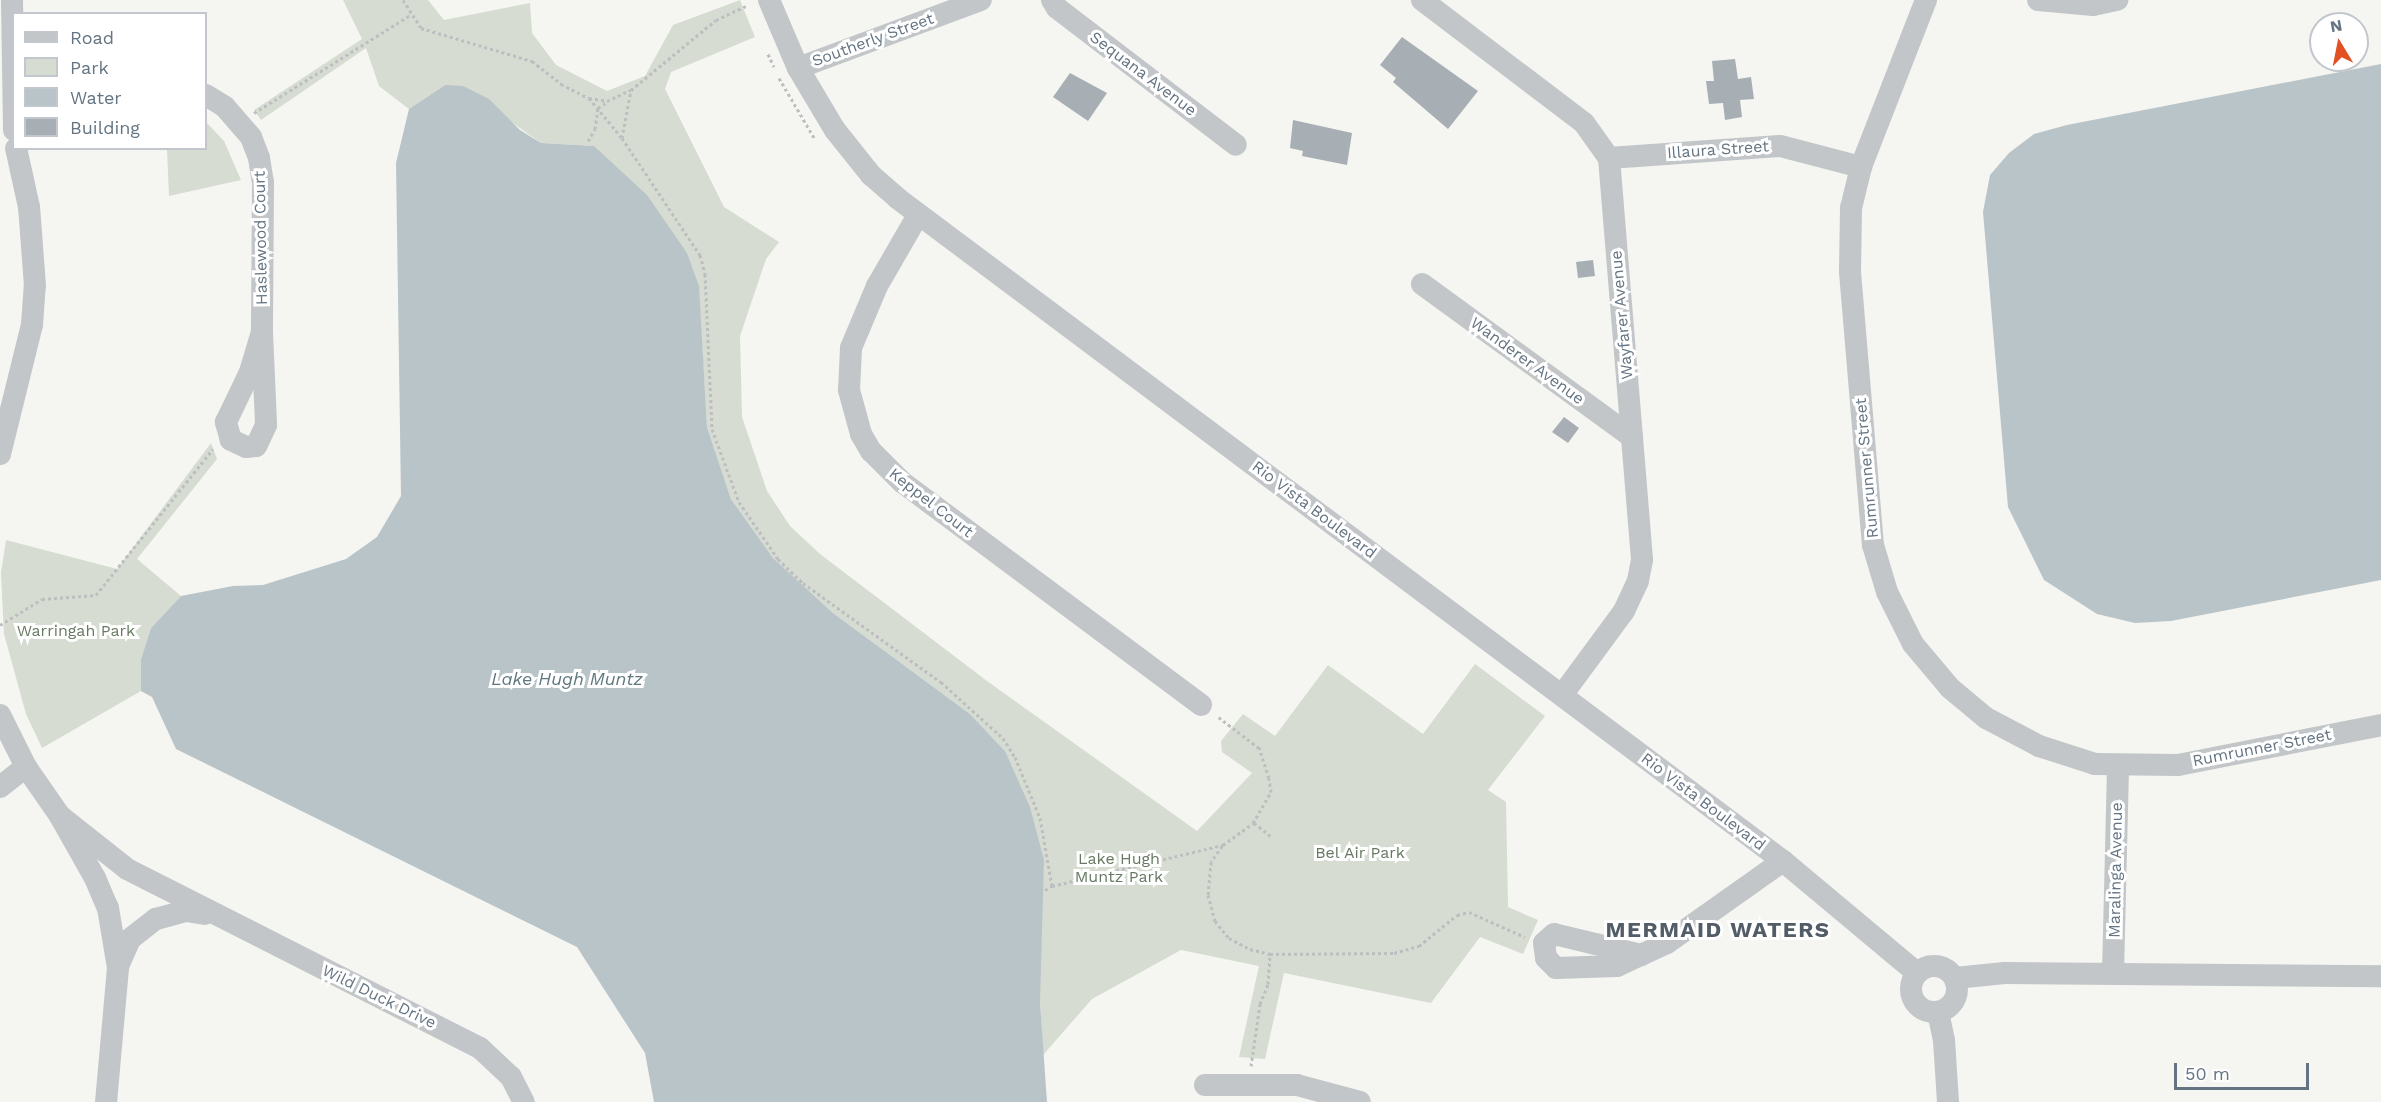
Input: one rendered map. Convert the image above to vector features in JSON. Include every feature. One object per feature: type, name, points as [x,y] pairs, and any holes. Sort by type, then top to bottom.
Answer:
[{"type":"street","name":"Southerly Street","points":[[798,68],[981,0]]},
{"type":"street","name":"Sequana Avenue","points":[[1052,0],[1057,8],[1236,145]]},
{"type":"street","points":[[1422,0],[1584,123],[1610,158]]},
{"type":"street","name":"Rumrunner Street","points":[[1926,0],[1861,167],[1851,208],[1850,272],[1873,545],[1887,592],[1913,644],[1950,688],[1986,718],[2040,746],[2094,764],[2118,767],[2178,765],[2381,725]]},
{"type":"street","points":[[2038,0],[2093,5],[2117,0]]},
{"type":"street","name":"Rio Vista Boulevard","points":[[758,2],[852,153],[918,215],[1783,861],[1917,973]]},
{"type":"street","name":"Haslewood Court","points":[[207,96],[240,122],[260,158],[263,182],[262,332],[266,425],[263,438],[256,446],[246,447],[231,440],[226,430],[262,332]]},
{"type":"street","name":"Illaura Street","points":[[1610,158],[1780,146],[1861,167]]},
{"type":"street","points":[[1,447],[28,345],[35,286],[29,207],[16,150]]},
{"type":"street","name":"Wayfarer Avenue","points":[[1562,695],[1624,611],[1638,581],[1642,534],[1610,158]]},
{"type":"street","name":"Keppel Court","points":[[918,215],[877,286],[851,348],[849,390],[861,434],[871,451],[902,482],[1201,705]]},
{"type":"street","name":"Wanderer Avenue","points":[[1422,284],[1632,437]]},
{"type":"street","name":"Wild Duck Drive","points":[[0,715],[26,767],[60,816],[108,908],[118,968],[106,1102]]},
{"type":"street","points":[[0,787],[26,767]]},
{"type":"street","name":"Maralinga Avenue","points":[[2113,973],[2118,767]]},
{"type":"street","name":"Wild Duck Drive","points":[[60,816],[107,857],[213,916],[480,1048],[511,1077],[524,1102]]},
{"type":"street","points":[[1641,955],[1554,934],[1544,943],[1546,958],[1556,968],[1617,966],[1641,955],[1667,943],[1783,861]]},
{"type":"street","name":"Wild Duck Drive","points":[[118,968],[130,939],[156,919],[186,911],[213,916]]},
{"type":"street","points":[[1940,967],[1954,978],[1957,994],[1954,1002],[1938,1012],[1922,1010],[1911,996],[1917,973],[1940,967]]},
{"type":"street","points":[[1954,978],[2005,973],[2381,975]]},
{"type":"street","points":[[1938,1012],[1944,1040],[1948,1102]]},
{"type":"street","points":[[1205,1085],[1297,1085],[1360,1102]]},
{"type":"path","points":[[403,0],[410,15],[421,28],[532,61],[543,72],[589,98],[622,138],[700,255],[705,274],[711,418],[739,502],[778,559],[803,583],[941,682],[1003,738],[1015,757],[1040,818],[1052,886]]},
{"type":"path","points":[[588,141],[595,129],[598,108],[607,101],[631,90],[716,20],[758,2]]},
{"type":"path","points":[[240,122],[410,15]]},
{"type":"path","points":[[622,138],[631,90]]},
{"type":"path","points":[[589,98],[607,101]]},
{"type":"path","points":[[0,625],[35,601],[96,595],[118,572],[226,430]]},
{"type":"path","points":[[1201,705],[1258,748],[1271,792],[1253,823],[1223,845],[1211,861],[1208,895],[1215,921],[1228,938],[1270,954],[1394,953],[1419,946],[1456,915],[1469,912],[1506,931],[1544,943]]},
{"type":"path","points":[[1253,823],[1272,837]]},
{"type":"path","points":[[1045,890],[1052,886],[1223,845]]},
{"type":"path","points":[[1249,1086],[1270,954]]},
{"type":"green space","points":[[343,0],[428,0],[444,20],[530,3],[532,33],[556,65],[607,91],[645,76],[673,25],[740,0],[755,37],[671,72],[665,89],[724,207],[779,242],[766,259],[740,336],[742,417],[767,491],[790,526],[820,554],[987,681],[1197,831],[1252,773],[1222,752],[1221,741],[1243,714],[1275,736],[1328,665],[1423,734],[1475,664],[1545,716],[1488,790],[1506,802],[1508,907],[1538,920],[1523,954],[1480,937],[1431,1003],[1284,973],[1265,1059],[1239,1057],[1259,966],[1181,950],[1092,999],[1043,1055],[1040,1001],[1005,751],[970,714],[833,613],[773,558],[731,499],[707,427],[701,328],[687,253],[594,146],[541,143],[506,118],[445,85],[409,109],[379,86],[366,48],[261,120],[254,110],[362,39]]},
{"type":"green space","points":[[207,123],[224,141],[241,180],[169,196],[167,150],[207,150]]},
{"type":"green space","name":"Warringah Park","points":[[211,443],[217,459],[137,559],[181,596],[151,628],[141,659],[141,691],[42,748],[26,714],[4,634],[1,573],[6,540],[117,569]]},
{"type":"water","points":[[2381,64],[2381,580],[2171,621],[2135,623],[2097,614],[2044,580],[2008,507],[1983,212],[1990,175],[2009,153],[2034,134],[2067,125],[2340,72],[2369,72],[2369,66]]},
{"type":"water","name":"Lake Hugh Muntz","points":[[445,85],[463,86],[489,99],[520,130],[541,143],[594,146],[647,195],[687,253],[699,286],[707,427],[731,499],[773,558],[833,613],[970,714],[1005,751],[1030,807],[1044,860],[1040,1002],[1047,1102],[654,1102],[645,1053],[577,947],[176,749],[152,697],[141,691],[141,659],[151,628],[181,596],[233,586],[263,585],[346,559],[377,537],[401,496],[396,163],[409,109]]},
{"type":"building","points":[[1402,37],[1478,91],[1448,129],[1393,82],[1396,78],[1380,65]]},
{"type":"building","points":[[1735,59],[1738,79],[1751,77],[1754,99],[1740,100],[1742,117],[1725,120],[1723,103],[1709,104],[1706,81],[1714,81],[1712,61]]},
{"type":"building","points":[[1070,73],[1107,93],[1088,121],[1053,97]]},
{"type":"building","points":[[1293,120],[1352,133],[1347,165],[1302,156],[1303,151],[1290,148]]},
{"type":"building","points":[[1593,260],[1595,276],[1578,278],[1576,262]]},
{"type":"building","points":[[1564,417],[1579,428],[1568,443],[1552,432]]},
{"type":"district","name":"MERMAID WATERS","points":[[1718,930]]},
{"type":"park label","name":"Bel Air Park","points":[[1360,853]]},
{"type":"park label","name":"Lake Hugh Muntz Park","points":[[1119,868]]}]
